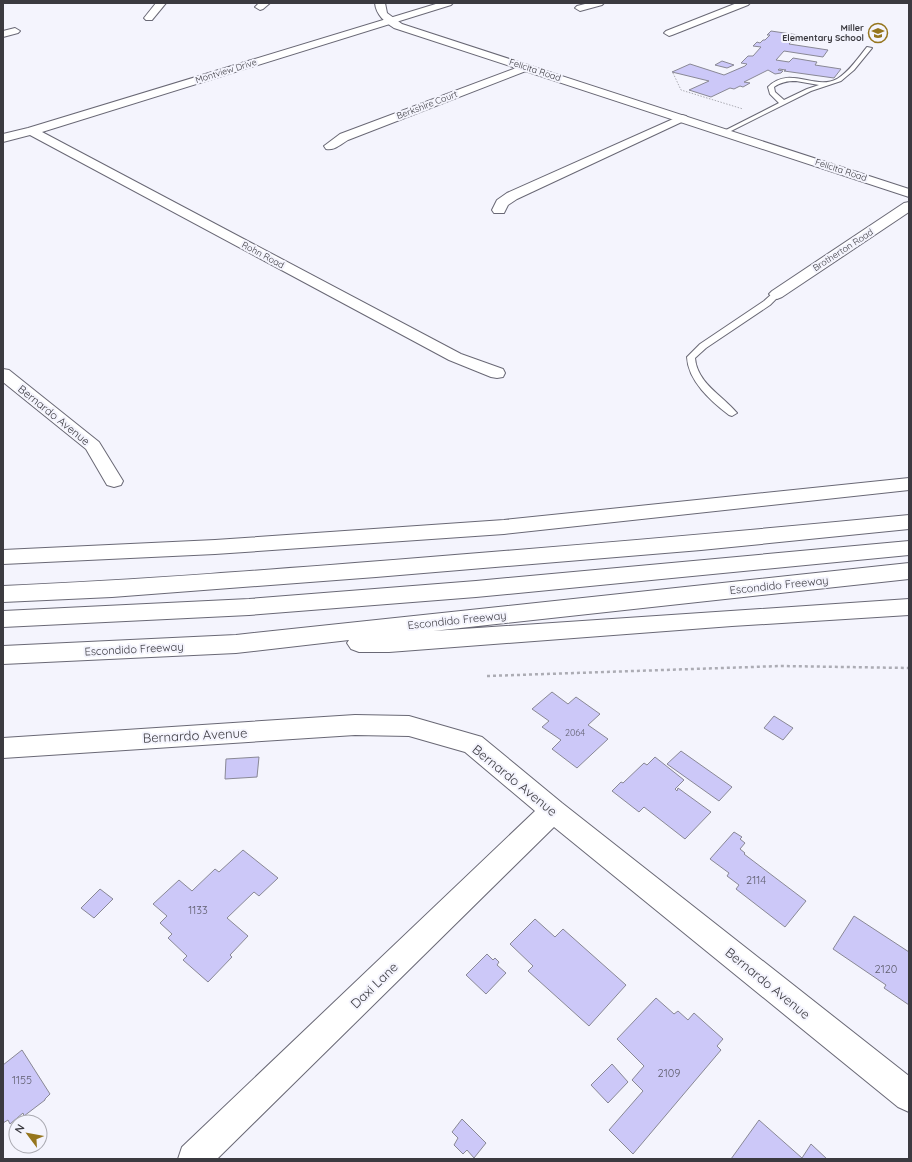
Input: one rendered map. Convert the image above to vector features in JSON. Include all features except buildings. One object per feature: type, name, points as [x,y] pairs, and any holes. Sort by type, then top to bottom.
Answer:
[{"type":"main road","points":[[380,3],[380,10],[388,21]]},
{"type":"main road","name":"Felicita Road","points":[[388,21],[447,42],[909,192]]},
{"type":"main road","points":[[3,557],[215,547],[504,527],[909,484]]},
{"type":"main road","points":[[3,594],[112,589],[384,569],[701,543],[909,522]]},
{"type":"main road","points":[[3,619],[249,607],[429,593],[909,548]]},
{"type":"main road","name":"Escondido Freeway","points":[[3,655],[236,644],[909,571]]},
{"type":"main road","points":[[236,644],[389,643],[732,618],[909,608]]},
{"type":"street","points":[[148,18],[161,3]]},
{"type":"street","name":"Montview Drive","points":[[3,138],[32,131],[448,3]]},
{"type":"street","points":[[580,8],[598,3]]},
{"type":"street","points":[[669,33],[745,3]]},
{"type":"street","points":[[3,34],[15,31]]},
{"type":"street","name":"Berkshire Court","points":[[330,146],[344,136],[527,67]]},
{"type":"street","points":[[499,210],[502,203],[512,196],[682,118]]},
{"type":"street","name":"Rohn Road","points":[[32,131],[461,360],[497,373]]},
{"type":"street","name":"Brotherton Road","points":[[777,294],[909,206]]},
{"type":"street","name":"Bernardo Avenue","points":[[3,374],[92,446],[114,481]]},
{"type":"street","name":"Bernardo Avenue","points":[[3,748],[355,724],[409,726],[473,744],[554,811],[909,1096]]},
{"type":"street","name":"Daxi Lane","points":[[194,1159],[554,811]]},
{"type":"lane","points":[[725,132],[809,90],[838,80],[844,76],[869,48]]},
{"type":"lane","points":[[783,103],[772,93],[771,90],[771,87],[774,84],[782,80],[793,79],[826,84]]},
{"type":"lane","points":[[732,414],[719,403],[704,385],[692,365],[692,357],[703,346],[767,303],[777,294]]},
{"type":"path","points":[[673,73],[681,90],[760,114]]},
{"type":"path","points":[[487,676],[781,666],[909,668]]},
{"type":"place","name":"Miller Elementary School","points":[[878,33]]}]
